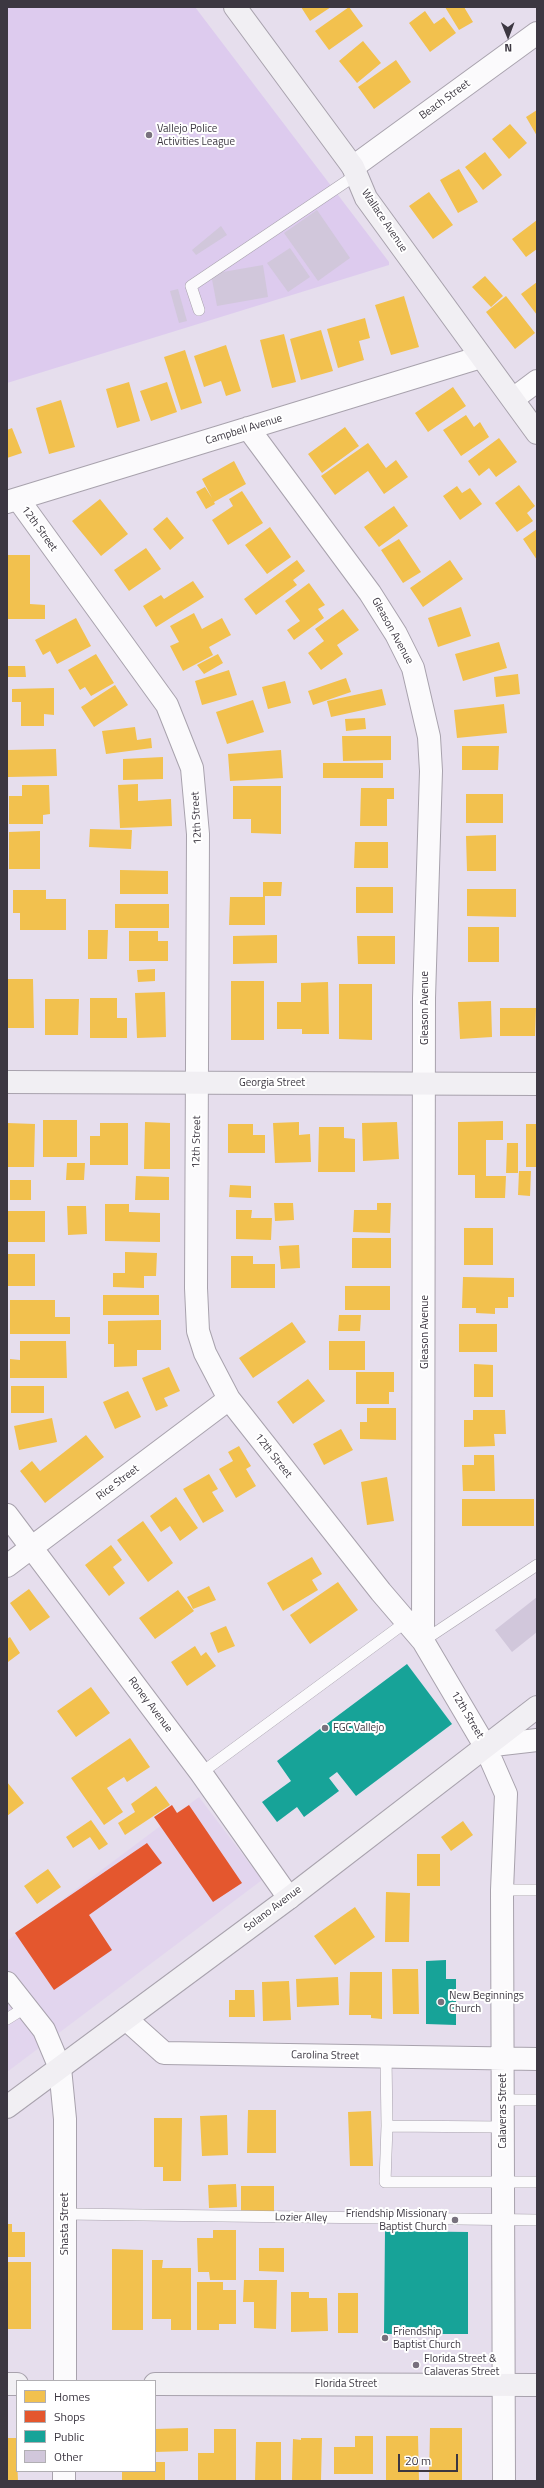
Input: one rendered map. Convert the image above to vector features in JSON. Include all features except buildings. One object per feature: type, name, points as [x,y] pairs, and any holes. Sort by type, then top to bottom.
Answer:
[{"type":"main road","name":"Wallace Avenue","points":[[235,7],[355,171],[366,198],[537,433]]},
{"type":"main road","name":"Georgia Street","points":[[7,1082],[537,1084]]},
{"type":"main road","name":"Solano Avenue","points":[[7,2107],[289,1898],[537,1707]]},
{"type":"main road","name":"Florida Street","points":[[156,2384],[537,2385]]},
{"type":"street","name":"Beach Street","points":[[355,171],[537,33]]},
{"type":"street","name":"Campbell Avenue","points":[[12,501],[481,357]]},
{"type":"street","points":[[513,399],[537,381]]},
{"type":"street","name":"Gleason Avenue","points":[[248,428],[370,593],[396,634],[413,668],[429,737],[431,771],[424,998],[423,1641]]},
{"type":"street","name":"12th Street","points":[[12,501],[167,705],[192,768],[198,834],[196,1288],[198,1331],[205,1353],[229,1399],[406,1622],[423,1641],[485,1746]]},
{"type":"street","name":"Rice Street","points":[[7,1566],[229,1399]]},
{"type":"street","name":"Roney Avenue","points":[[7,1515],[202,1773],[289,1898]]},
{"type":"street","points":[[485,1746],[537,1740]]},
{"type":"street","name":"Calaveras Street","points":[[485,1746],[506,1794],[502,1890],[504,2481]]},
{"type":"street","name":"Shasta Street","points":[[7,1983],[44,2030],[60,2068],[65,2119],[65,2380]]},
{"type":"street","name":"Carolina Street","points":[[126,2019],[164,2053],[503,2060],[537,2059]]},
{"type":"lane","points":[[199,310],[192,286],[355,171]]},
{"type":"lane","points":[[423,1641],[537,1565]]},
{"type":"lane","points":[[202,1773],[406,1622]]},
{"type":"lane","points":[[502,1890],[537,1890]]},
{"type":"lane","points":[[7,2019],[26,2007]]},
{"type":"lane","points":[[386,2057],[387,2126],[385,2182],[537,2182]]},
{"type":"lane","points":[[503,2100],[537,2100]]},
{"type":"lane","points":[[387,2126],[502,2127]]},
{"type":"lane","name":"Lozier Alley","points":[[65,2214],[537,2220]]},
{"type":"shaded area","name":"Vallejo Police Activities League","points":[[7,7],[195,7],[389,262],[389,265],[7,383]]},
{"type":"shaded area","points":[[199,1797],[262,1880],[7,2072],[7,1941]]},
{"type":"place","name":"Vallejo Police Activities League","points":[[149,135]]},
{"type":"place","name":"FGC Vallejo","points":[[325,1728]]},
{"type":"place","name":"New Beginnings Church","points":[[441,2002]]},
{"type":"place","name":"Friendship Missionary Baptist Church","points":[[455,2220]]},
{"type":"place","name":"Friendship Baptist Church","points":[[385,2338]]},
{"type":"place","name":"Florida Street & Calaveras Street","points":[[416,2365]]}]
